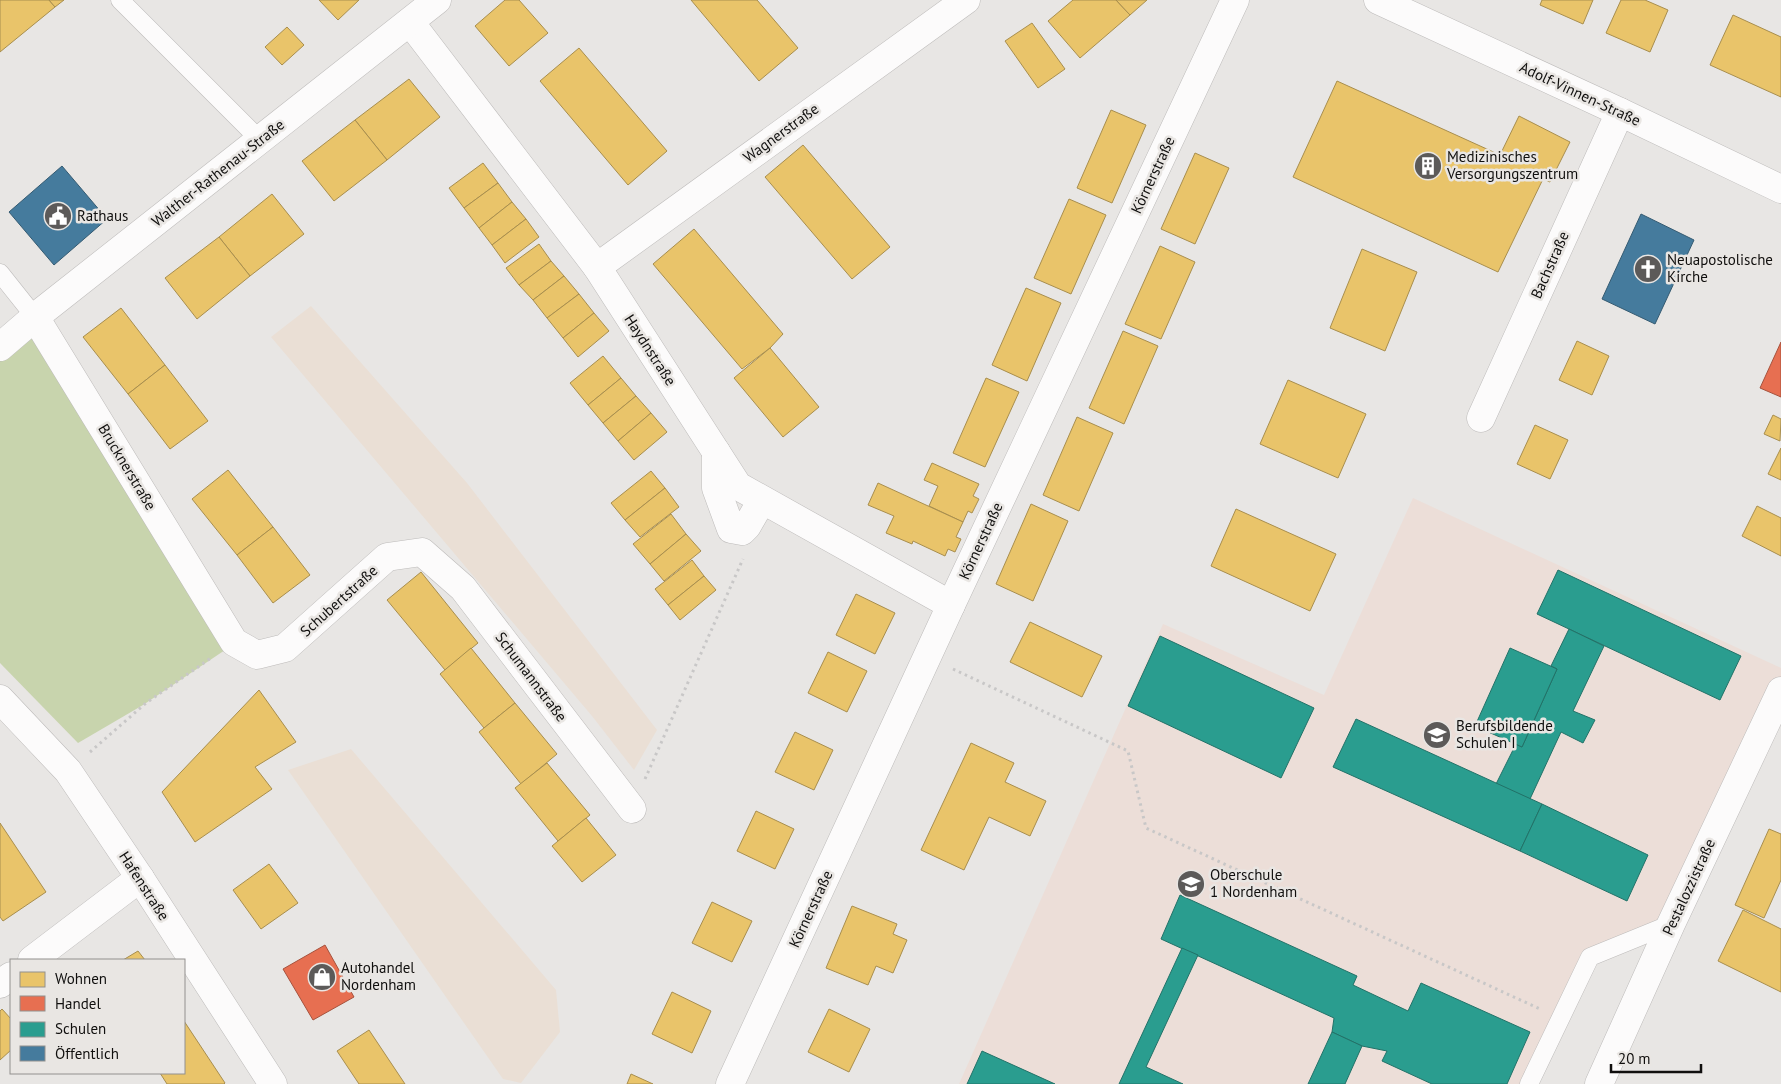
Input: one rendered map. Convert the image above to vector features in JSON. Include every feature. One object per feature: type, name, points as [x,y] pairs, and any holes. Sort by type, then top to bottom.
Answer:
[{"type":"street","name":"Walther-Rathenau-Straße","points":[[0,347],[35,316],[437,0]]},
{"type":"street","name":"Wagnerstraße","points":[[597,267],[966,0]]},
{"type":"street","name":"Körnerstraße","points":[[730,1084],[951,605],[1235,0]]},
{"type":"street","name":"Adolf-Vinnen-Straße","points":[[1378,0],[1781,189]]},
{"type":"street","name":"Haydnstraße","points":[[410,22],[597,267],[738,486],[951,605]]},
{"type":"street","name":"Bachstraße","points":[[1481,418],[1620,112]]},
{"type":"street","name":"Brucknerstraße","points":[[35,316],[245,648]]},
{"type":"street","points":[[716,452],[716,488],[731,528],[742,530],[747,526],[762,500]]},
{"type":"street","name":"Schubertstraße","points":[[245,648],[285,648],[388,557],[422,552]]},
{"type":"street","name":"Schumannstraße","points":[[422,552],[463,588],[632,809]]},
{"type":"street","name":"Pestalozzistraße","points":[[1599,1084],[1671,924],[1781,691]]},
{"type":"street","name":"Hafenstraße","points":[[0,699],[68,771],[140,878],[273,1084]]},
{"type":"street","points":[[33,959],[140,878]]},
{"type":"lane","points":[[120,0],[260,140]]},
{"type":"lane","name":"Brucknerstraße","points":[[0,273],[35,316]]},
{"type":"lane","points":[[1529,1084],[1590,957],[1671,924]]},
{"type":"path","points":[[632,809],[673,712],[748,548],[742,530]]},
{"type":"path","points":[[68,771],[146,703],[245,648]]},
{"type":"path","points":[[927,657],[1128,751],[1146,828],[1561,1018]]},
{"type":"shaded area","points":[[311,306],[467,483],[657,730],[634,770],[592,716],[271,337]]},
{"type":"shaded area","name":"Berufsbildende Schulen I","points":[[1413,498],[1781,668],[1781,691],[1671,924],[1590,957],[1529,1084],[959,1084],[1163,624],[1324,695]]},
{"type":"shaded area","points":[[351,749],[556,990],[560,1032],[521,1083],[503,1079],[288,770]]},
{"type":"green space","points":[[36,328],[234,644],[143,705],[78,743],[0,663],[0,359]]},
{"type":"building: Wohnen","points":[[0,0],[49,0],[55,7],[0,52]]},
{"type":"building: Wohnen","points":[[49,0],[64,0],[55,7]]},
{"type":"building: Wohnen","points":[[319,0],[359,0],[338,20]]},
{"type":"building: Wohnen","points":[[505,0],[519,0],[548,33],[509,66],[475,26]]},
{"type":"building: Wohnen","points":[[691,0],[757,0],[798,48],[759,81]]},
{"type":"building: Wohnen","points":[[1073,0],[1116,0],[1130,15],[1080,58],[1048,21]]},
{"type":"building: Wohnen","points":[[1116,0],[1147,0],[1130,15]]},
{"type":"building: Wohnen","points":[[1542,0],[1593,0],[1583,24],[1540,5]]},
{"type":"building: Wohnen","points":[[1621,0],[1645,0],[1668,10],[1650,52],[1606,33]]},
{"type":"building: Wohnen","points":[[1733,15],[1781,37],[1781,97],[1710,65]]},
{"type":"building: Wohnen","points":[[1032,23],[1065,69],[1038,88],[1005,41]]},
{"type":"building: Wohnen","points":[[287,27],[304,45],[282,65],[265,47]]},
{"type":"building: Wohnen","points":[[579,48],[667,151],[628,185],[540,81]]},
{"type":"building: Wohnen","points":[[409,79],[440,117],[387,160],[355,120]]},
{"type":"building: Wohnen","name":"Medizinisches Versorgungszentrum","points":[[1337,81],[1500,155],[1519,116],[1570,142],[1550,182],[1543,179],[1498,272],[1293,177]]},
{"type":"building: Wohnen","points":[[1111,110],[1146,125],[1112,203],[1077,188]]},
{"type":"building: Wohnen","points":[[355,120],[387,160],[334,201],[302,161]]},
{"type":"building: Wohnen","points":[[803,145],[890,247],[852,279],[765,177]]},
{"type":"building: Wohnen","points":[[1195,153],[1229,168],[1195,244],[1161,229]]},
{"type":"building: Wohnen","points":[[483,163],[498,183],[464,208],[449,188]]},
{"type":"building: Wohnen","points":[[498,183],[512,202],[479,228],[464,208]]},
{"type":"building: Wohnen","points":[[272,194],[304,234],[250,276],[219,237]]},
{"type":"building: Wohnen","points":[[1069,199],[1106,215],[1071,294],[1034,278]]},
{"type":"building: Wohnen","points":[[512,202],[526,219],[492,245],[479,228]]},
{"type":"building: Wohnen","points":[[526,219],[539,237],[505,263],[492,245]]},
{"type":"building: Wohnen","points":[[694,229],[783,334],[770,348],[742,369],[653,264]]},
{"type":"building: Wohnen","points":[[219,237],[250,276],[197,319],[165,278]]},
{"type":"building: Wohnen","points":[[539,244],[551,261],[519,285],[506,268]]},
{"type":"building: Wohnen","points":[[1160,246],[1195,262],[1161,339],[1125,324]]},
{"type":"building: Wohnen","points":[[1362,249],[1417,272],[1385,351],[1330,328]]},
{"type":"building: Wohnen","points":[[551,261],[564,276],[533,300],[519,285]]},
{"type":"building: Wohnen","points":[[564,276],[579,294],[547,318],[533,300]]},
{"type":"building: Wohnen","points":[[1026,288],[1061,303],[1027,381],[992,365]]},
{"type":"building: Wohnen","points":[[579,294],[594,313],[563,338],[547,318]]},
{"type":"building: Wohnen","points":[[121,308],[165,365],[128,394],[83,337]]},
{"type":"building: Wohnen","points":[[594,313],[609,331],[578,357],[563,338]]},
{"type":"building: Wohnen","points":[[1123,331],[1158,346],[1124,424],[1089,408]]},
{"type":"building: Wohnen","points":[[1577,341],[1609,356],[1592,395],[1559,380]]},
{"type":"building: Wohnen","points":[[770,348],[819,407],[783,437],[734,378]]},
{"type":"building: Wohnen","points":[[603,356],[621,378],[588,405],[570,383]]},
{"type":"building: Wohnen","points":[[165,365],[208,421],[170,449],[128,394]]},
{"type":"building: Wohnen","points":[[621,378],[636,396],[603,423],[588,405]]},
{"type":"building: Wohnen","points":[[986,378],[1019,392],[985,467],[953,453]]},
{"type":"building: Wohnen","points":[[1288,380],[1366,414],[1338,478],[1260,444]]},
{"type":"building: Wohnen","points":[[636,396],[651,413],[618,441],[603,423]]},
{"type":"building: Wohnen","points":[[651,413],[667,432],[634,460],[618,441]]},
{"type":"building: Wohnen","points":[[1773,415],[1781,419],[1780,441],[1764,434]]},
{"type":"building: Wohnen","points":[[1077,417],[1113,433],[1079,511],[1043,495]]},
{"type":"building: Wohnen","points":[[1535,425],[1568,440],[1550,479],[1517,464]]},
{"type":"building: Wohnen","points":[[1781,448],[1781,480],[1768,474]]},
{"type":"building: Wohnen","points":[[932,463],[979,484],[973,496],[979,499],[972,513],[968,511],[963,522],[929,506],[938,486],[924,480]]},
{"type":"building: Wohnen","points":[[228,470],[273,527],[237,555],[192,499]]},
{"type":"building: Wohnen","points":[[651,471],[665,488],[625,520],[611,503]]},
{"type":"building: Wohnen","points":[[878,483],[963,522],[956,537],[961,539],[955,552],[948,549],[945,556],[913,541],[912,544],[886,533],[894,516],[868,505]]},
{"type":"building: Wohnen","points":[[665,488],[679,507],[640,537],[625,520]]},
{"type":"building: Wohnen","points":[[1031,504],[1068,521],[1033,601],[996,584]]},
{"type":"building: Wohnen","points":[[1757,506],[1781,518],[1781,556],[1742,536]]},
{"type":"building: Wohnen","points":[[1236,509],[1336,554],[1310,611],[1211,566]]},
{"type":"building: Wohnen","points":[[671,514],[686,534],[650,564],[633,544]]},
{"type":"building: Wohnen","points":[[273,527],[310,575],[273,603],[237,555]]},
{"type":"building: Wohnen","points":[[686,534],[701,551],[664,581],[650,564]]},
{"type":"building: Wohnen","points":[[692,560],[704,576],[668,605],[655,589]]},
{"type":"building: Wohnen","points":[[421,572],[478,643],[445,670],[387,600]]},
{"type":"building: Wohnen","points":[[704,576],[716,590],[680,620],[668,605]]},
{"type":"building: Wohnen","points":[[856,594],[895,613],[875,654],[836,635]]},
{"type":"building: Wohnen","points":[[1030,622],[1102,656],[1082,697],[1010,662]]},
{"type":"building: Wohnen","points":[[471,648],[515,703],[484,728],[440,674]]},
{"type":"building: Wohnen","points":[[828,652],[867,671],[847,712],[808,693]]},
{"type":"building: Wohnen","points":[[259,690],[296,742],[255,767],[272,789],[195,842],[162,792]]},
{"type":"building: Wohnen","points":[[515,703],[557,754],[521,784],[479,732]]},
{"type":"building: Wohnen","points":[[795,732],[833,750],[814,790],[775,772]]},
{"type":"building: Wohnen","points":[[971,743],[1014,763],[1005,782],[1046,801],[1030,836],[989,817],[964,870],[921,850]]},
{"type":"building: Wohnen","points":[[547,763],[590,815],[558,841],[515,788]]},
{"type":"building: Wohnen","points":[[756,811],[794,829],[775,869],[737,851]]},
{"type":"building: Wohnen","points":[[586,818],[616,855],[582,882],[552,846]]},
{"type":"building: Wohnen","points":[[0,823],[46,892],[3,921],[0,917]]},
{"type":"building: Wohnen","points":[[1769,829],[1781,834],[1781,880],[1764,918],[1735,905]]},
{"type":"building: Wohnen","points":[[269,864],[298,903],[261,929],[233,890]]},
{"type":"building: Wohnen","points":[[712,902],[752,921],[732,962],[692,943]]},
{"type":"building: Wohnen","points":[[852,906],[897,924],[893,934],[907,940],[893,973],[876,966],[868,985],[826,968]]},
{"type":"building: Wohnen","points":[[1743,910],[1781,929],[1781,992],[1718,961]]},
{"type":"building: Wohnen","points":[[138,951],[144,959],[125,959]]},
{"type":"building: Wohnen","points":[[672,992],[711,1011],[692,1053],[652,1034]]},
{"type":"building: Wohnen","points":[[2,1009],[10,1018],[10,1051],[0,1060],[0,1011]]},
{"type":"building: Wohnen","points":[[829,1009],[870,1029],[849,1072],[808,1052]]},
{"type":"building: Wohnen","points":[[185,1023],[225,1083],[167,1084],[161,1074],[185,1074]]},
{"type":"building: Wohnen","points":[[369,1030],[405,1084],[359,1084],[337,1051]]},
{"type":"building: Wohnen","points":[[631,1074],[653,1084],[627,1084]]},
{"type":"building: Handel","points":[[1781,342],[1781,397],[1760,388]]},
{"type":"building: Handel","points":[[325,945],[354,997],[313,1020],[283,969]]},
{"type":"building: Schulen","points":[[1558,570],[1741,656],[1720,700],[1537,614]]},
{"type":"building: Schulen","points":[[1569,629],[1604,646],[1573,711],[1595,720],[1583,743],[1561,732],[1530,799],[1496,784],[1516,744],[1522,747],[1557,669],[1551,666]]},
{"type":"building: Schulen","points":[[1160,636],[1314,708],[1281,778],[1128,706]]},
{"type":"building: Schulen","points":[[1510,648],[1557,669],[1522,747],[1475,726]]},
{"type":"building: Schulen","points":[[1356,719],[1542,804],[1520,851],[1333,767]]},
{"type":"building: Schulen","points":[[1542,804],[1648,855],[1627,901],[1520,851]]},
{"type":"building: Schulen","points":[[1180,895],[1357,976],[1353,985],[1408,1011],[1421,983],[1530,1032],[1507,1084],[1432,1084],[1382,1061],[1387,1051],[1362,1046],[1332,1032],[1334,1018],[1161,939]]},
{"type":"building: Schulen","points":[[1182,948],[1198,955],[1146,1067],[1183,1084],[1119,1084]]},
{"type":"building: Schulen","points":[[1332,1032],[1362,1046],[1345,1084],[1308,1084]]},
{"type":"building: Schulen","points":[[982,1051],[1055,1084],[967,1084]]},
{"type":"building: Öffentlich","name":"Rathaus","points":[[62,166],[107,219],[54,265],[9,212]]},
{"type":"building: Öffentlich","name":"Neuapostolische Kirche","points":[[1641,214],[1694,240],[1655,324],[1602,299]]},
{"type":"place","name":"Medizinisches Versorgungszentrum","points":[[1428,166]]},
{"type":"place","name":"Rathaus","points":[[58,216]]},
{"type":"place","name":"Neuapostolische Kirche","points":[[1648,269]]},
{"type":"place","name":"Berufsbildende Schulen I","points":[[1437,735]]},
{"type":"place","name":"Oberschule 1 Nordenham","points":[[1191,884]]},
{"type":"place","name":"Autohandel Nordenham","points":[[322,977]]}]
